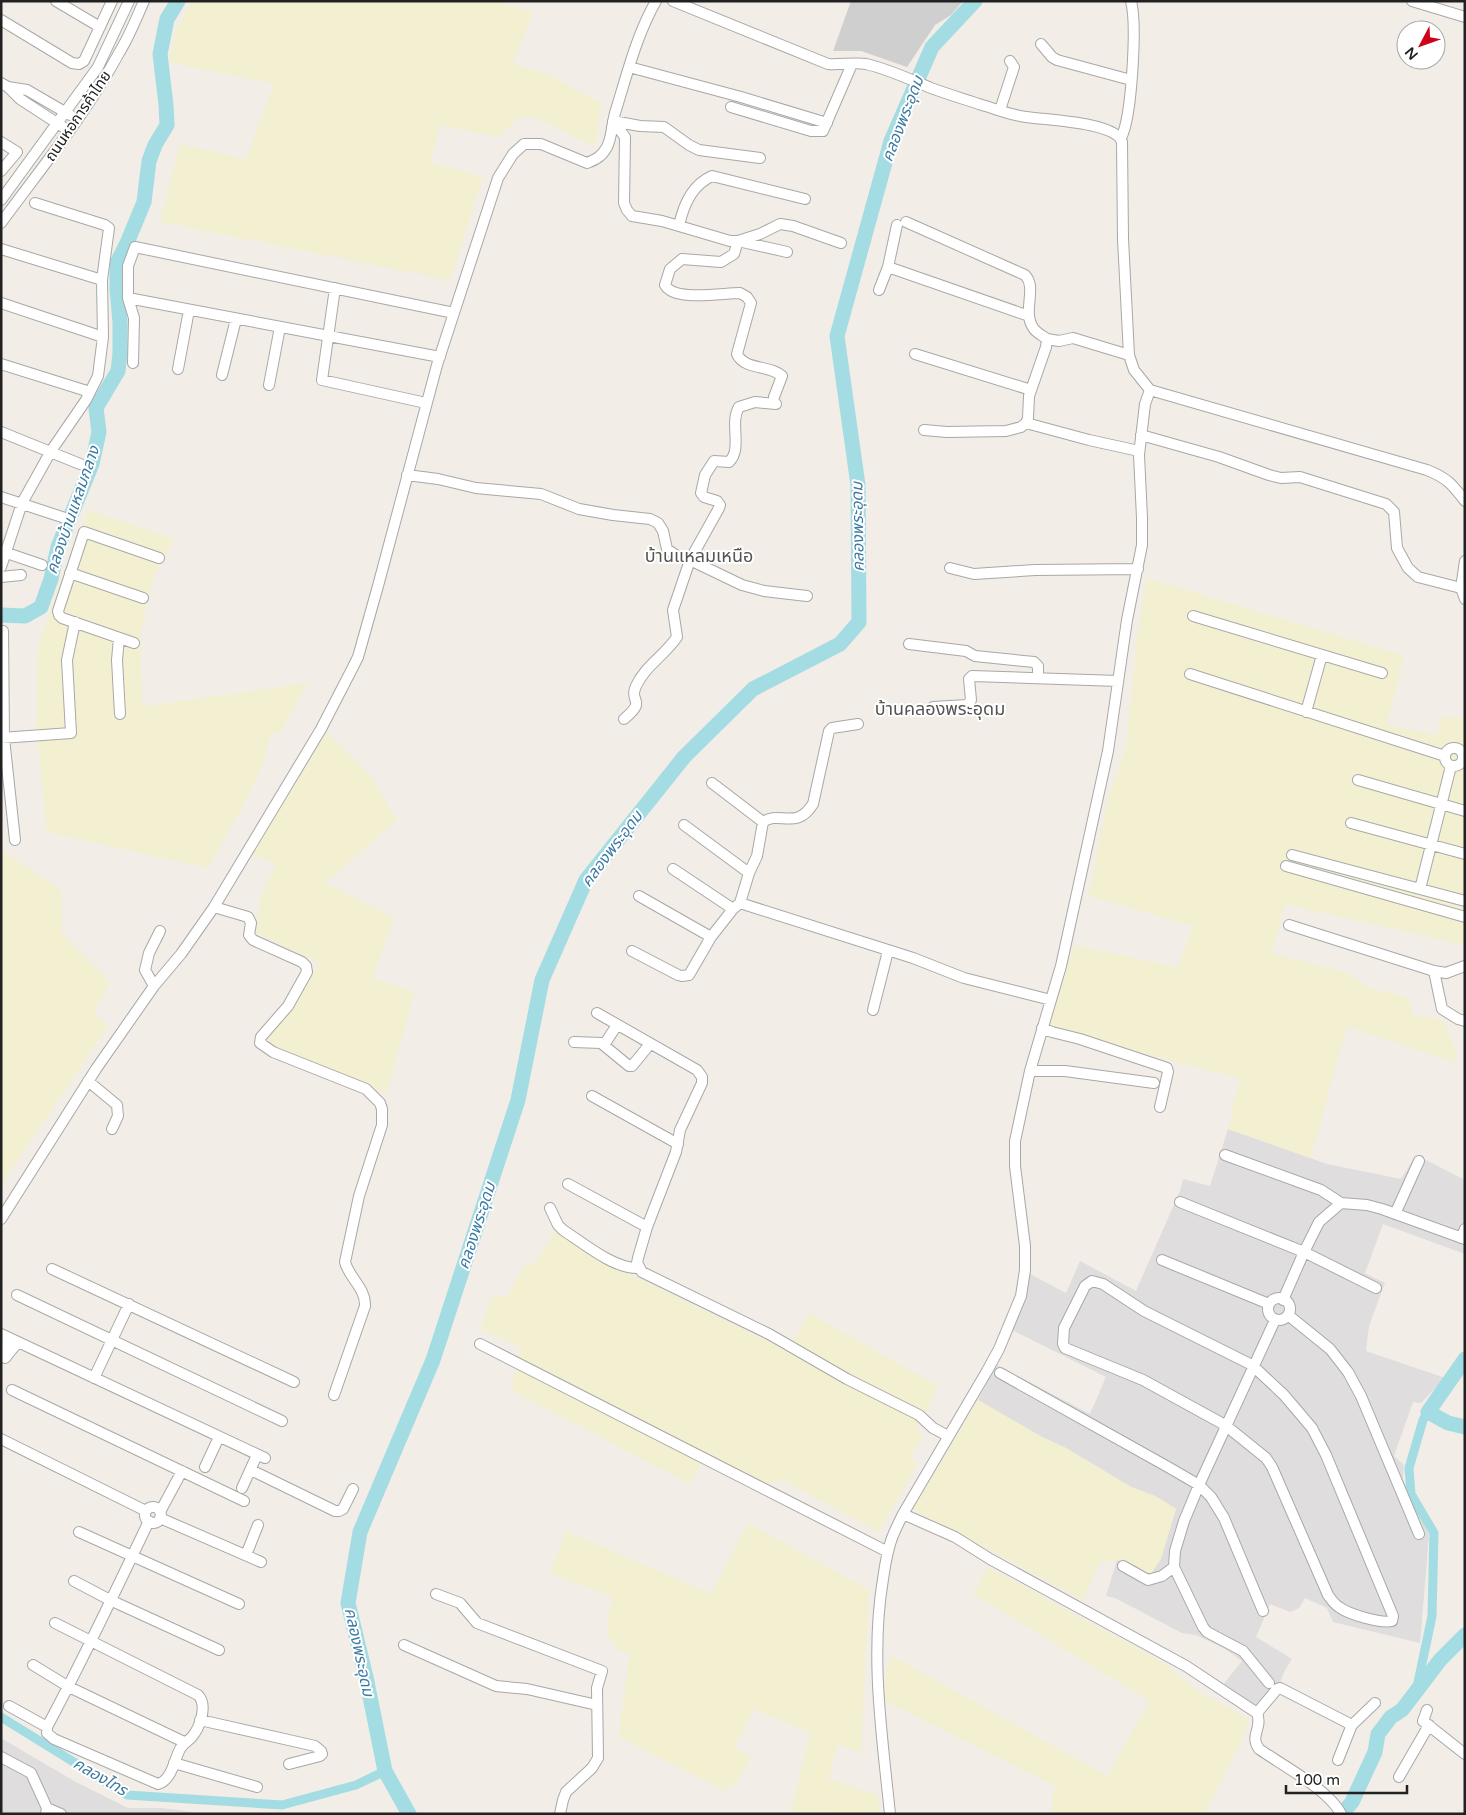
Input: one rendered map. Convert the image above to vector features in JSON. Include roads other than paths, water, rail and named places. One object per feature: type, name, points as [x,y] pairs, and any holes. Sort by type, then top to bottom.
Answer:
[{"type":"street","points":[[56,1],[100,27]]},
{"type":"street","points":[[1,20],[72,63],[79,64],[84,61],[112,1]]},
{"type":"street","name":"ถนนหอการค้าไทย","points":[[1,200],[98,67],[129,1]]},
{"type":"street","name":"ถนนหอการค้าไทย","points":[[1,223],[77,120],[120,52],[144,1]]},
{"type":"street","points":[[1,1219],[88,1081],[154,986],[181,954],[214,907],[320,729],[358,657],[426,403],[498,178],[513,154],[524,144],[541,144],[587,163],[600,157],[608,145],[629,67],[645,20],[656,1]]},
{"type":"street","points":[[673,1],[828,64],[864,63],[940,92],[1000,110],[1021,116],[1106,128],[1115,132],[1121,138]]},
{"type":"street","points":[[1131,1],[1133,16],[1131,80],[1127,121],[1121,138],[1123,239],[1129,355],[1134,370],[1150,390],[1444,476],[1465,501]]},
{"type":"street","points":[[1412,1],[1465,17]]},
{"type":"street","points":[[1041,44],[1057,60],[1131,80]]},
{"type":"street","points":[[1000,110],[1014,67],[1010,61]]},
{"type":"street","points":[[731,107],[811,131],[823,131],[852,64]]},
{"type":"street","points":[[629,67],[741,97],[827,123]]},
{"type":"street","points":[[5,85],[27,90],[77,120]]},
{"type":"street","points":[[5,85],[20,99],[69,131]]},
{"type":"street","points":[[613,124],[664,127],[698,150],[760,158]]},
{"type":"street","points":[[613,124],[625,136],[624,203],[630,214],[637,218],[679,226],[718,238],[787,252]]},
{"type":"street","points":[[1,142],[16,152],[1,171]]},
{"type":"street","points":[[679,226],[684,204],[702,182],[712,176],[805,198]]},
{"type":"street","points":[[1,567],[4,552],[22,503],[51,451],[90,392],[98,376],[103,337],[102,280],[109,228],[105,225],[35,203]]},
{"type":"street","points":[[738,241],[760,234],[780,224],[841,242]]},
{"type":"street","points":[[879,290],[901,224],[1025,275],[1030,283],[1029,316],[1034,330],[1046,340],[1059,341],[1073,338],[1129,355]]},
{"type":"street","points":[[624,719],[636,708],[637,702],[634,693],[636,685],[655,660],[677,638],[673,610],[690,560],[702,542],[720,505],[718,501],[701,495],[706,475],[714,461],[729,462],[732,459],[735,415],[739,407],[755,402],[775,401],[782,376],[774,370],[745,362],[738,358],[737,354],[751,303],[747,298],[740,293],[681,295],[671,292],[665,285],[670,269],[676,262],[682,259],[722,262],[734,254],[738,241]]},
{"type":"street","points":[[133,363],[134,318],[128,298],[128,266],[135,247],[454,313]]},
{"type":"street","points":[[1,249],[102,280]]},
{"type":"street","points":[[888,267],[1029,316]]},
{"type":"street","points":[[335,288],[322,380],[426,403]]},
{"type":"street","points":[[128,298],[440,357]]},
{"type":"street","points":[[1,303],[103,337]]},
{"type":"street","points":[[178,369],[189,310]]},
{"type":"street","points":[[222,375],[236,319]]},
{"type":"street","points":[[269,385],[280,327]]},
{"type":"street","points":[[924,430],[947,432],[1006,431],[1021,427],[1026,423],[1031,390],[1046,347],[1046,340]]},
{"type":"street","points":[[915,354],[1031,390]]},
{"type":"street","points":[[1,364],[90,392]]},
{"type":"street","points":[[890,1814],[879,1713],[877,1649],[880,1596],[888,1552],[891,1539],[903,1514],[999,1348],[1021,1296],[1025,1270],[1025,1246],[1015,1166],[1015,1141],[1030,1071],[1060,966],[1108,751],[1127,620],[1142,546],[1139,451],[1145,404],[1150,390]]},
{"type":"street","points":[[1026,423],[1139,451]]},
{"type":"street","points":[[1,432],[80,464]]},
{"type":"street","points":[[1141,436],[1219,456],[1269,476],[1281,478],[1300,477],[1386,504],[1394,512],[1397,548],[1408,568],[1418,577],[1461,588]]},
{"type":"street","points":[[407,475],[438,479],[476,488],[541,494],[578,508],[613,515],[650,519],[658,523],[663,531],[667,549],[677,556],[690,560],[742,585],[764,591],[806,596]]},
{"type":"street","points":[[1,497],[65,518]]},
{"type":"street","points":[[134,643],[62,618],[58,611],[84,532],[160,558]]},
{"type":"street","points":[[4,552],[42,565]]},
{"type":"street","points":[[1465,561],[1461,588],[1465,599]]},
{"type":"street","points":[[950,568],[974,574],[1035,570],[1138,569]]},
{"type":"street","points":[[70,573],[142,598]]},
{"type":"street","points":[[1,577],[21,575]]},
{"type":"street","points":[[1193,616],[1382,673]]},
{"type":"street","points":[[2,738],[71,733],[67,660],[75,622]]},
{"type":"street","points":[[2,630],[2,738],[15,840]]},
{"type":"street","points":[[119,638],[117,660],[120,714]]},
{"type":"street","points":[[909,644],[966,651],[975,656],[1034,662],[1038,666],[1038,677]]},
{"type":"street","points":[[1306,712],[1322,656]]},
{"type":"street","points":[[1190,674],[1445,756]]},
{"type":"street","points":[[933,707],[967,706],[971,700],[969,679],[972,676],[1118,681]]},
{"type":"street","points":[[632,951],[678,975],[686,976],[692,971],[711,937],[737,906],[756,856],[763,822],[768,818],[796,818],[806,814],[812,804],[829,731],[832,728],[858,724]]},
{"type":"street","points":[[1451,748],[1457,748],[1463,755],[1464,761],[1460,765],[1451,766],[1446,762],[1445,756],[1451,748]]},
{"type":"street","points":[[1420,889],[1451,766]]},
{"type":"street","points":[[1358,780],[1465,811]]},
{"type":"street","points":[[712,782],[763,822]]},
{"type":"street","points":[[1351,823],[1465,854]]},
{"type":"street","points":[[684,825],[749,873]]},
{"type":"street","points":[[1292,855],[1465,901]]},
{"type":"street","points":[[1286,866],[1465,917]]},
{"type":"street","points":[[673,869],[737,906],[888,951],[964,978],[1050,1000]]},
{"type":"street","points":[[639,896],[711,937]]},
{"type":"street","points":[[214,907],[248,917],[252,923],[249,935],[253,940],[302,962],[306,966],[307,972],[288,1006],[261,1037],[260,1043],[274,1052],[366,1089],[380,1103],[382,1109],[382,1124],[359,1196],[345,1262],[364,1292],[365,1306],[334,1396]]},
{"type":"street","points":[[1289,925],[1434,971],[1446,973],[1465,966]]},
{"type":"street","points":[[154,986],[146,970],[149,953],[160,931]]},
{"type":"street","points":[[872,1010],[888,951]]},
{"type":"street","points":[[1434,971],[1442,1010],[1465,1021]]},
{"type":"street","points":[[597,1013],[697,1070],[702,1077],[702,1083],[680,1130],[676,1152],[638,1258],[638,1268]]},
{"type":"street","points":[[604,1045],[617,1025]]},
{"type":"street","points":[[1042,1028],[1168,1068],[1160,1107]]},
{"type":"street","points":[[574,1042],[592,1042],[604,1045],[629,1066],[632,1066],[650,1044]]},
{"type":"street","points":[[1030,1071],[1065,1071],[1154,1083]]},
{"type":"street","points":[[88,1081],[117,1105],[118,1116],[112,1129]]},
{"type":"street","points":[[592,1096],[678,1144]]},
{"type":"street","points":[[1225,1155],[1321,1190],[1341,1203],[1367,1205],[1464,1235]]},
{"type":"street","points":[[1395,1214],[1419,1161]]},
{"type":"street","points":[[568,1184],[648,1227]]},
{"type":"street","points":[[1180,1202],[1304,1252],[1376,1288]]},
{"type":"street","points":[[1284,1300],[1304,1252],[1320,1222],[1341,1203]]},
{"type":"street","points":[[550,1208],[558,1225],[563,1230],[604,1256],[628,1268],[638,1268],[642,1272],[769,1334],[847,1379],[919,1415],[933,1428],[948,1436]]},
{"type":"street","points":[[1162,1260],[1269,1304]]},
{"type":"street","points":[[52,1269],[294,1382]]},
{"type":"street","points":[[1092,1281],[1097,1282],[1144,1311],[1252,1365],[1284,1395],[1312,1428],[1326,1455],[1393,1616],[1392,1621],[1378,1621],[1340,1608],[1328,1595],[1272,1467],[1266,1458],[1225,1425],[1143,1380],[1107,1364],[1070,1351],[1063,1344],[1064,1328],[1085,1286],[1092,1281]]},
{"type":"street","points":[[17,1295],[282,1421]]},
{"type":"street","points":[[1269,1304],[1274,1300],[1284,1300]]},
{"type":"street","points":[[1269,1304],[1269,1315],[1275,1320],[1281,1320],[1288,1315],[1289,1308],[1284,1300]]},
{"type":"street","points":[[94,1378],[129,1304]]},
{"type":"street","points":[[1288,1315],[1330,1349],[1348,1372],[1361,1396],[1419,1534]]},
{"type":"street","points":[[1269,1683],[1243,1651],[1202,1627],[1174,1567],[1175,1552],[1184,1521],[1252,1365],[1275,1320]]},
{"type":"street","points":[[3,1354],[10,1338],[261,1456],[242,1488]]},
{"type":"street","points":[[480,1344],[888,1552]]},
{"type":"street","points":[[1000,1373],[1199,1486],[1211,1497],[1224,1518],[1263,1611]]},
{"type":"street","points":[[12,1390],[244,1501]]},
{"type":"street","points":[[205,1467],[219,1437]]},
{"type":"street","points":[[1,1440],[148,1516],[155,1522],[182,1471]]},
{"type":"street","points":[[251,1470],[335,1511],[340,1511],[343,1508],[353,1489]]},
{"type":"street","points":[[903,1514],[955,1537],[990,1559],[1186,1666],[1257,1713],[1260,1721],[1254,1737],[1258,1749],[1323,1793],[1339,1810]]},
{"type":"street","points":[[160,1515],[261,1562]]},
{"type":"street","points":[[55,1623],[91,1640],[198,1695],[202,1699],[204,1704],[193,1736],[184,1742],[168,1778],[164,1782],[158,1784],[54,1739],[46,1733],[47,1727],[69,1687],[91,1640],[110,1600],[132,1556],[148,1516]]},
{"type":"street","points":[[246,1555],[258,1525]]},
{"type":"street","points":[[79,1532],[239,1604]]},
{"type":"street","points":[[1123,1566],[1148,1580],[1162,1576],[1174,1567]]},
{"type":"street","points":[[74,1581],[110,1600],[220,1650]]},
{"type":"street","points":[[436,1594],[460,1603],[477,1623],[602,1671],[597,1688],[598,1758],[592,1768],[566,1792],[562,1800],[560,1814]]},
{"type":"street","points":[[404,1645],[496,1686],[527,1689],[597,1706]]},
{"type":"street","points":[[33,1666],[69,1687],[184,1742]]},
{"type":"street","points":[[1257,1713],[1277,1689],[1280,1688],[1351,1726]]},
{"type":"street","points":[[1338,1760],[1351,1726],[1375,1703]]},
{"type":"street","points":[[9,1706],[47,1727]]},
{"type":"street","points":[[1427,1710],[1423,1721],[1465,1754]]},
{"type":"street","points":[[200,1720],[316,1746],[322,1750],[320,1756],[289,1764]]},
{"type":"street","points":[[1400,1777],[1429,1725]]},
{"type":"street","points":[[1,1757],[31,1773],[46,1811],[61,1814]]},
{"type":"street","points":[[174,1763],[257,1787]]},
{"type":"waterway","name":"คลองบ้านแหลมกลาง","points":[[1,615],[25,616],[41,607],[51,579],[58,547],[92,464],[99,432],[96,408],[118,371],[120,322],[117,263],[144,202],[149,161],[155,145],[167,125],[160,54],[167,19],[178,1]]},
{"type":"waterway","name":"คลองพระอุดม","points":[[409,1814],[385,1771],[366,1677],[348,1603],[360,1532],[433,1360],[518,1100],[542,980],[586,880],[684,757],[753,689],[840,644],[859,622],[858,485],[837,336],[891,141],[932,47],[975,1]]},
{"type":"waterway","points":[[1465,1359],[1428,1412],[1448,1423],[1465,1427]]},
{"type":"waterway","points":[[1416,1692],[1432,1616],[1434,1533],[1411,1494],[1409,1468],[1423,1420],[1428,1412]]},
{"type":"waterway","points":[[1342,1814],[1352,1802],[1375,1752],[1378,1734],[1391,1717],[1402,1710],[1440,1660],[1465,1635]]},
{"type":"waterway","name":"คลองไทร","points":[[1,1717],[127,1795],[282,1805],[356,1785],[385,1771]]},
{"type":"district","name":"บ้านแหลมเหนือ","points":[[699,556]]},
{"type":"district","name":"บ้านคลองพระอุดม","points":[[940,709]]}]
